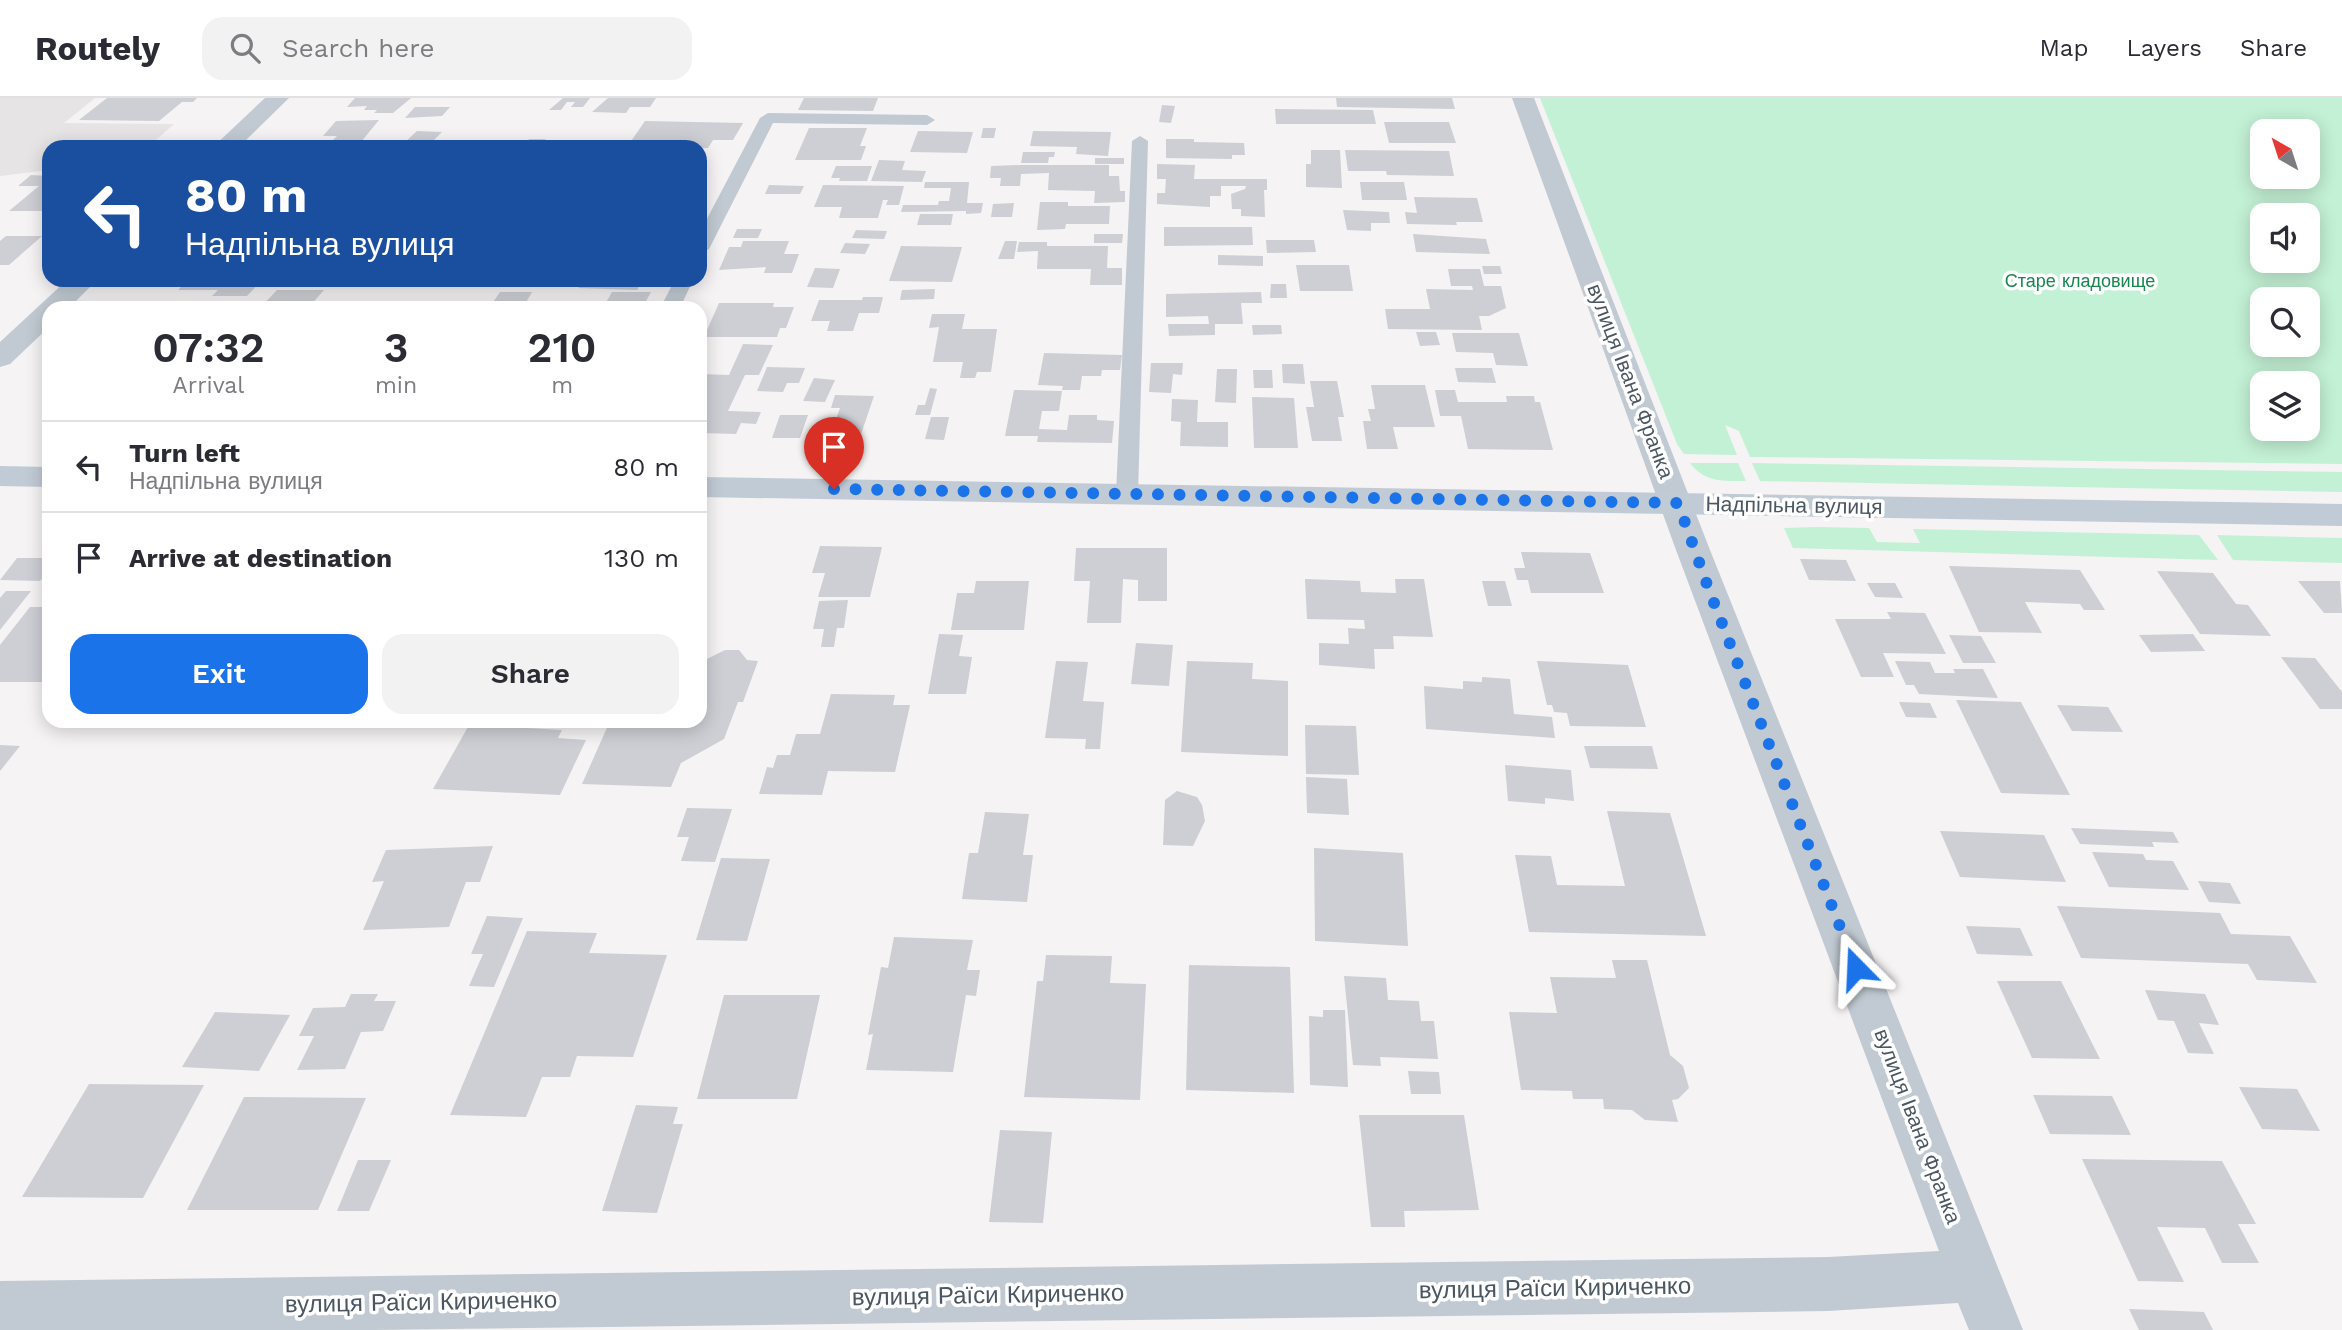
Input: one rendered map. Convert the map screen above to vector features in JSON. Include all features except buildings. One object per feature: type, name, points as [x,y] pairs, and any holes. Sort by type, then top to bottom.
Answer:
[{"type":"main road","points":[[0,476],[42,477]]},
{"type":"main road","name":"Надпільна вулиця","points":[[707,486],[2342,515]]},
{"type":"street","points":[[233,140],[278,98]]},
{"type":"street","name":"вулиця Івана Франка","points":[[1523,98],[1678,503],[1698,562],[1996,1330]]},
{"type":"street","points":[[61,301],[76,287]]},
{"type":"street","points":[[0,358],[42,319]]},
{"type":"street","name":"вулиця Раїси Кириченко","points":[[0,1308],[1828,1284],[1976,1275]]},
{"type":"lane","points":[[707,236],[768,118],[927,120]]},
{"type":"lane","points":[[1127,494],[1140,141]]},
{"type":"shaded area","points":[[0,98],[95,98],[64,123],[174,124],[156,140],[42,140],[42,171],[0,176]]},
{"type":"green space","name":"Старе кладовище","points":[[1540,98],[2342,98],[2342,464],[1750,457],[1739,431],[1725,425],[1737,455],[1684,454],[1677,444]]},
{"type":"green space","points":[[1690,463],[1738,463],[1746,481],[1723,481],[1709,477]]},
{"type":"green space","points":[[1752,463],[2342,472],[2342,492],[1760,481]]},
{"type":"green space","points":[[1784,528],[1869,528],[1877,542],[1920,543],[1913,529],[2199,535],[2218,560],[1793,548]]},
{"type":"green space","points":[[2217,535],[2342,538],[2342,563],[2233,560]]},
{"type":"route","points":[[834,489],[1678,503],[1693,550],[1856,968]]}]
